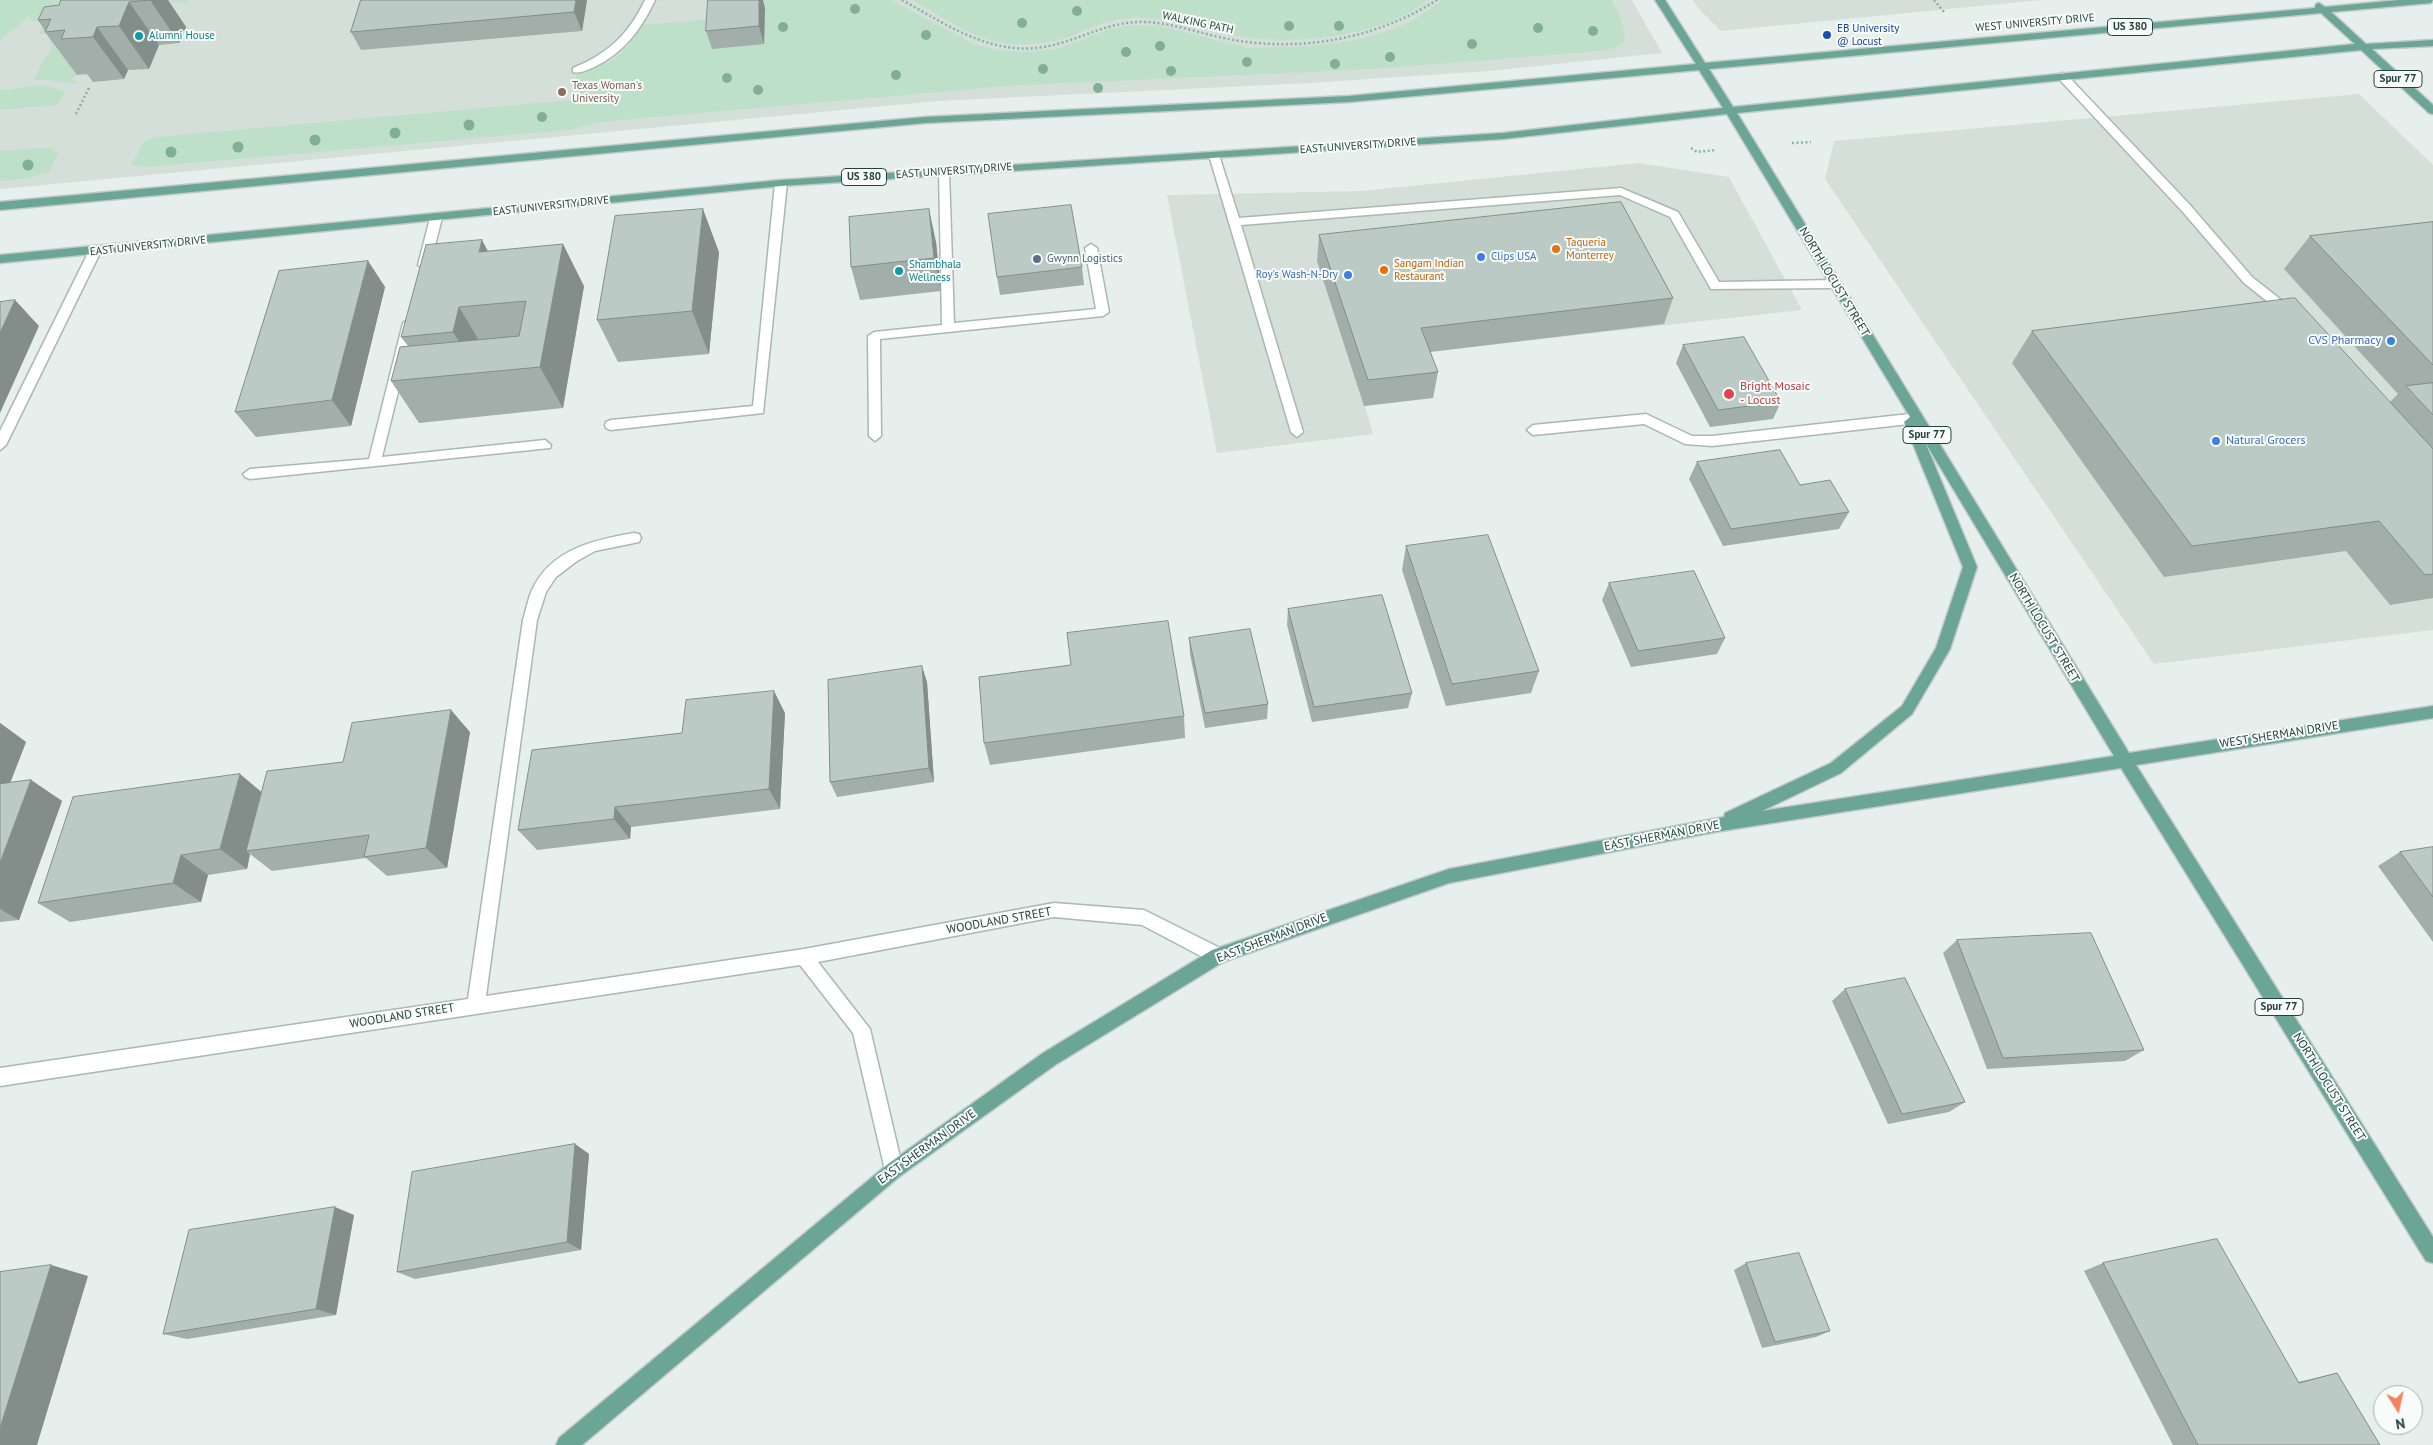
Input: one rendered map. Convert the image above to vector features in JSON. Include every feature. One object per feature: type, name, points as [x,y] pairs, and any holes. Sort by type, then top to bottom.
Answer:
[{"type":"main road","name":"NORTH LOCUST STREET","points":[[1660,0],[1730,110],[2124,760],[2433,1254]]},
{"type":"main road","points":[[2312,0],[2322,9]]},
{"type":"main road","name":"WEST UNIVERSITY DRIVE","points":[[1701,67],[2431,0]]},
{"type":"main road","name":"Spur 77","points":[[2322,9],[2433,111]]},
{"type":"main road","name":"US 380","points":[[1730,110],[2363,47],[2433,43]]},
{"type":"main road","name":"US 380","points":[[0,206],[925,120],[1349,99],[1701,67]]},
{"type":"main road","name":"EAST UNIVERSITY DRIVE","points":[[0,259],[781,183],[1503,136],[1730,110]]},
{"type":"main road","points":[[1715,825],[1836,768],[1907,710],[1943,649],[1970,567],[1893,378]]},
{"type":"main road","name":"WEST SHERMAN DRIVE","points":[[2124,760],[2433,712]]},
{"type":"main road","name":"EAST SHERMAN DRIVE","points":[[566,1445],[894,1170],[1049,1059],[1218,956],[1449,876],[1715,825],[2124,760]]},
{"type":"street","points":[[577,70],[597,63],[620,46],[641,22],[650,0]]},
{"type":"street","points":[[2062,76],[2191,214],[2248,280],[2299,320]]},
{"type":"street","points":[[1214,155],[1297,432]]},
{"type":"street","points":[[944,171],[948,328]]},
{"type":"street","points":[[611,425],[759,410],[781,183]]},
{"type":"street","points":[[1234,222],[1621,191],[1674,215],[1715,286],[1836,284]]},
{"type":"street","points":[[420,280],[436,218]]},
{"type":"street","points":[[875,436],[874,336],[1103,312],[1091,248]]},
{"type":"street","points":[[0,445],[95,251]]},
{"type":"street","points":[[374,463],[413,309]]},
{"type":"street","points":[[1533,430],[1646,419],[1690,442],[1909,419]]},
{"type":"street","points":[[250,474],[545,445]]},
{"type":"street","points":[[476,1005],[530,620],[539,591],[551,573],[572,557],[592,546],[634,538]]},
{"type":"street","name":"WOODLAND STREET","points":[[0,1077],[804,957],[1054,910],[1144,918],[1218,956]]},
{"type":"street","points":[[804,957],[861,1029],[894,1170]]},
{"type":"path","name":"WALKING PATH","points":[[902,0],[978,40],[1004,48],[1027,49],[1057,44],[1099,28],[1136,22],[1168,24],[1254,43],[1321,41],[1351,37],[1377,30],[1422,12],[1436,0]]},
{"type":"path","points":[[76,114],[90,86]]},
{"type":"path","points":[[1792,143],[1811,142]]},
{"type":"path","points":[[1690,147],[1697,152],[1718,150]]},
{"type":"shaded area","name":"Texas Woman's University","points":[[0,0],[1632,0],[1662,53],[1489,71],[1310,83],[938,101],[0,189]]},
{"type":"shaded area","points":[[1693,0],[2042,0],[1721,31],[1699,9]]},
{"type":"shaded area","points":[[2359,94],[2433,165],[2433,630],[2154,664],[1825,179],[1834,141]]},
{"type":"shaded area","points":[[1639,163],[1729,177],[1802,310],[1417,353],[1433,398],[1365,406],[1373,434],[1217,453],[1167,195],[1361,191]]},
{"type":"green space","points":[[0,0],[170,0],[129,4],[77,75],[71,80],[79,83],[73,83],[34,80],[45,57],[52,50],[48,34],[38,34],[52,19],[32,21],[29,16],[0,41]]},
{"type":"green space","points":[[170,0],[185,0],[190,3],[170,2]]},
{"type":"green space","points":[[750,0],[891,0],[974,44],[996,50],[1027,52],[1057,49],[1107,30],[1132,25],[1160,26],[1249,48],[1310,46],[1356,40],[1393,29],[1412,21],[1443,0],[1611,0],[1621,18],[1625,38],[1623,43],[1615,48],[1603,51],[1372,69],[1008,86],[600,122],[569,130],[147,167],[131,165],[144,142],[155,137],[573,100],[577,70],[600,66],[616,57],[630,44],[642,25],[713,19]]},
{"type":"green space","points":[[912,0],[1427,0],[1410,12],[1389,22],[1365,30],[1315,38],[1290,40],[1245,37],[1159,19],[1130,18],[1105,23],[1065,38],[1025,45],[1001,43],[978,36]]},
{"type":"green space","points":[[43,85],[65,91],[58,105],[0,110],[0,90]]},
{"type":"green space","points":[[50,148],[58,153],[49,172],[25,179],[0,181],[0,151]]},
{"type":"building","points":[[61,0],[150,0],[129,2],[119,26],[97,27],[93,37],[61,39],[65,30],[45,32],[51,19],[38,20],[44,7],[59,5]]},
{"type":"building","points":[[361,0],[576,0],[574,12],[351,32]]},
{"type":"building","points":[[708,0],[759,0],[759,26],[706,31]]},
{"type":"building","points":[[1621,202],[1673,298],[1421,328],[1438,372],[1368,380],[1319,235]]},
{"type":"building","name":"Gwynn Logistics","points":[[1071,205],[1082,267],[997,277],[988,214]]},
{"type":"building","points":[[703,209],[692,311],[597,320],[615,216]]},
{"type":"building","points":[[929,209],[934,258],[851,267],[849,217]]},
{"type":"building","points":[[2433,222],[2433,365],[2310,236]]},
{"type":"building","points":[[482,240],[479,252],[563,244],[540,367],[391,381],[400,347],[519,336],[526,301],[459,307],[453,332],[401,337],[426,245]]},
{"type":"building","points":[[368,261],[332,400],[235,412],[279,271]]},
{"type":"building","name":"Natural Grocers","points":[[2295,298],[2433,449],[2433,574],[2425,575],[2379,521],[2192,546],[2032,331]]},
{"type":"building","points":[[15,300],[0,333],[0,302]]},
{"type":"building","points":[[1744,337],[1781,402],[1718,410],[1683,345]]},
{"type":"building","points":[[2433,383],[2433,415],[2406,386]]},
{"type":"building","points":[[1780,450],[1800,485],[1830,480],[1849,512],[1731,529],[1697,462]]},
{"type":"building","points":[[1488,535],[1539,671],[1452,684],[1406,546]]},
{"type":"building","points":[[1694,571],[1725,638],[1638,651],[1609,583]]},
{"type":"building","points":[[1382,595],[1412,693],[1314,707],[1288,609]]},
{"type":"building","points":[[1168,621],[1184,716],[984,743],[979,677],[1071,665],[1067,633]]},
{"type":"building","points":[[1250,629],[1268,704],[1205,713],[1189,638]]},
{"type":"building","points":[[922,666],[929,768],[830,782],[828,680]]},
{"type":"building","points":[[774,691],[769,789],[615,807],[614,819],[518,830],[532,750],[682,733],[686,700]]},
{"type":"building","points":[[451,710],[426,848],[364,857],[369,835],[246,851],[267,771],[343,762],[352,723]]},
{"type":"building","points":[[240,774],[220,849],[181,855],[173,883],[38,903],[73,797]]},
{"type":"building","points":[[31,780],[0,863],[0,784]]},
{"type":"building","points":[[2433,847],[2433,897],[2400,852]]},
{"type":"building","points":[[2091,933],[2144,1050],[2003,1058],[1957,940]]},
{"type":"building","points":[[1905,978],[1965,1102],[1902,1114],[1845,989]]},
{"type":"building","points":[[575,1144],[567,1242],[397,1272],[412,1172]]},
{"type":"building","points":[[335,1207],[316,1309],[163,1334],[189,1230]]},
{"type":"building","points":[[2217,1239],[2299,1383],[2337,1373],[2380,1445],[2198,1445],[2103,1263]]},
{"type":"building","points":[[1799,1253],[1830,1331],[1775,1342],[1746,1263]]},
{"type":"building","points":[[51,1265],[0,1428],[0,1272]]},
{"type":"place","name":"EB University @ Locust","points":[[1827,35]]},
{"type":"place","name":"Alumni House","points":[[139,36]]},
{"type":"place","name":"Texas Woman's University","points":[[562,92]]},
{"type":"place","name":"Taqueria Monterrey","points":[[1556,249]]},
{"type":"place","name":"Clips USA","points":[[1481,257]]},
{"type":"place","name":"Gwynn Logistics","points":[[1037,259]]},
{"type":"place","name":"Sangam Indian Restaurant","points":[[1384,270]]},
{"type":"place","name":"Shambhala Wellness","points":[[899,271]]},
{"type":"place","name":"Roy's Wash-N-Dry","points":[[1348,275]]},
{"type":"place","name":"CVS Pharmacy","points":[[2391,341]]},
{"type":"place","name":"Bright Mosaic - Locust","points":[[1729,394]]},
{"type":"place","name":"Natural Grocers","points":[[2216,441]]}]
